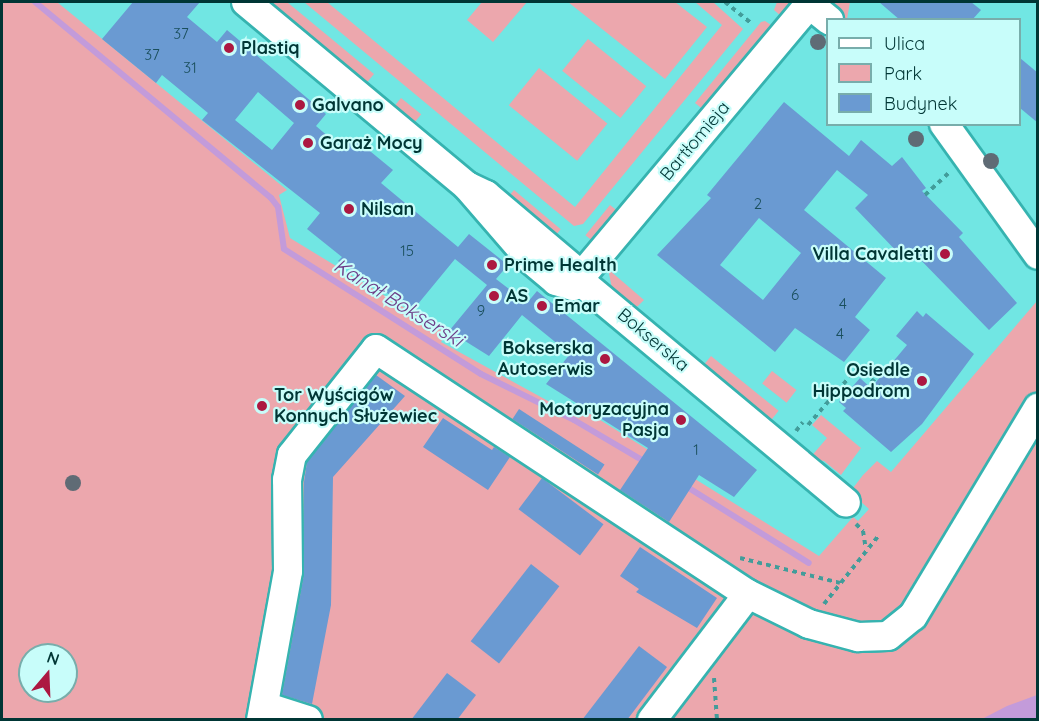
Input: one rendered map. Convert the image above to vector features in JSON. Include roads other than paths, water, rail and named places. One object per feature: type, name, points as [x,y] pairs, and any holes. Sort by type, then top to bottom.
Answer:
[{"type":"street","points":[[246,2],[466,186],[490,218],[541,269],[562,285],[573,286],[581,279]]},
{"type":"street","name":"Bartłomieja","points":[[581,279],[816,8]]},
{"type":"street","points":[[945,126],[1038,255]]},
{"type":"street","name":"Bokserska","points":[[581,279],[851,511]]},
{"type":"street","points":[[308,720],[263,713],[288,571],[287,480],[292,455],[376,349],[748,594],[809,624],[876,638],[897,631],[913,616],[1038,408]]},
{"type":"street","points":[[652,720],[748,594]]},
{"type":"waterway","name":"Kanał Bokserski","points":[[35,2],[271,198],[278,207],[284,249],[481,374],[574,420],[647,463]]},
{"type":"waterway","name":"Kanał Bokserski","points":[[684,485],[809,563]]},
{"type":"place","name":"Plastiq","points":[[229,48]]},
{"type":"place","name":"Galvano","points":[[300,105]]},
{"type":"place","name":"Garaż Mocy","points":[[308,143]]},
{"type":"place","name":"Nilsan","points":[[349,209]]},
{"type":"place","name":"Villa Cavaletti","points":[[945,254]]},
{"type":"place","name":"Prime Health","points":[[492,265]]},
{"type":"place","name":"AS","points":[[494,296]]},
{"type":"place","name":"Emar","points":[[542,306]]},
{"type":"place","name":"Bokserska Autoserwis","points":[[605,359]]},
{"type":"place","name":"Osiedle Hippodrom","points":[[922,381]]},
{"type":"place","name":"Tor Wyścigów Konnych Służewiec","points":[[262,406]]},
{"type":"place","name":"Motoryzacyjna Pasja","points":[[681,420]]}]
